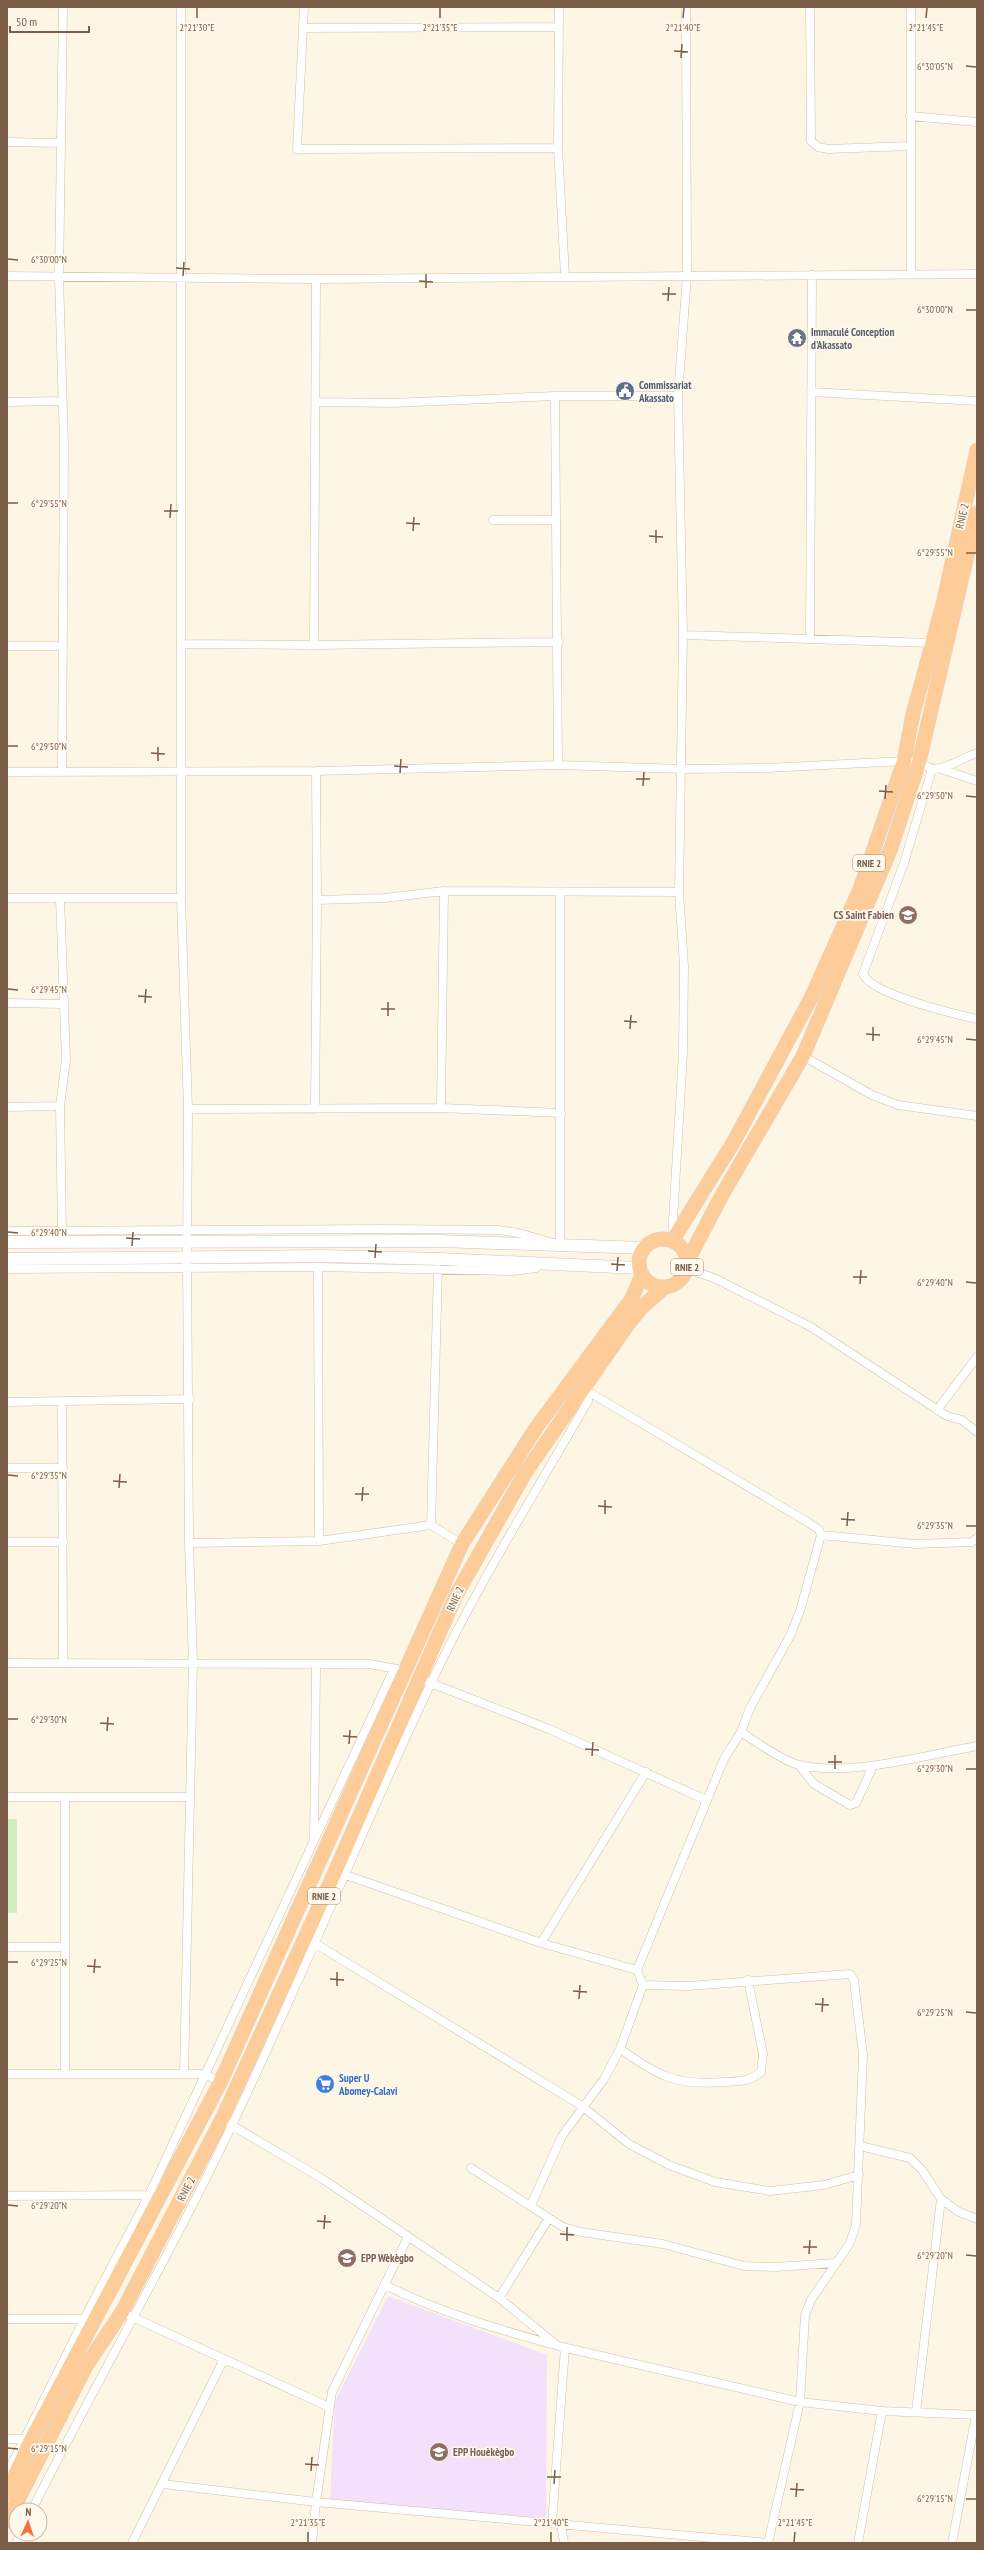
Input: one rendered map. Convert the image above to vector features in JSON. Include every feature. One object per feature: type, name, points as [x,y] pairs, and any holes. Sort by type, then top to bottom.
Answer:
[{"type":"highway","name":"RNIE 2","points":[[687,1265],[680,1246],[672,1241],[733,1143],[811,998],[860,888],[904,761],[913,714],[932,643],[977,450]]},
{"type":"highway","name":"RNIE 2","points":[[7,2521],[86,2366],[128,2315],[227,2123],[340,1874],[425,1681],[456,1596],[482,1547],[525,1473],[588,1388],[642,1307],[664,1287],[678,1281],[722,1195],[803,1056],[926,766],[977,513]]},
{"type":"highway","points":[[645,1248],[657,1240],[672,1241]]},
{"type":"highway","name":"RNIE 2","points":[[7,2492],[28,2440],[89,2319],[220,2083],[401,1671],[462,1544],[536,1428],[631,1300],[641,1272],[639,1261],[645,1248]]},
{"type":"highway","name":"RNIE 2","points":[[641,1272],[652,1284],[664,1287]]},
{"type":"main road","points":[[7,1242],[62,1236],[187,1236],[439,1241],[645,1248]]},
{"type":"main road","points":[[7,1259],[187,1263],[330,1257],[560,1264],[641,1272]]},
{"type":"street","points":[[62,7],[59,277],[64,446],[62,772]]},
{"type":"street","points":[[181,7],[181,898],[188,1109],[187,1263],[190,1399],[189,1543],[193,1662],[184,2074]]},
{"type":"street","points":[[304,7],[297,149],[558,148]]},
{"type":"street","points":[[559,7],[558,148],[565,276]]},
{"type":"street","points":[[672,1241],[683,1053],[684,966],[680,892],[683,769],[683,635],[678,396],[687,275],[686,7]]},
{"type":"street","points":[[810,7],[811,141],[818,147],[828,149],[910,146]]},
{"type":"street","points":[[911,7],[911,274]]},
{"type":"street","points":[[303,28],[559,28]]},
{"type":"street","points":[[910,116],[977,122]]},
{"type":"street","points":[[7,142],[60,143]]},
{"type":"street","points":[[7,276],[316,279],[977,274]]},
{"type":"street","points":[[810,639],[812,275]]},
{"type":"street","points":[[314,645],[317,402],[316,279]]},
{"type":"street","points":[[811,392],[977,401]]},
{"type":"street","points":[[317,402],[392,403],[555,396],[678,396]]},
{"type":"street","points":[[555,396],[559,642],[558,765]]},
{"type":"street","points":[[7,402],[62,401]]},
{"type":"street","points":[[493,520],[556,520]]},
{"type":"street","points":[[683,635],[932,643]]},
{"type":"street","points":[[181,644],[314,645],[559,642]]},
{"type":"street","points":[[7,646],[63,646]]},
{"type":"street","points":[[941,769],[962,758],[977,753]]},
{"type":"street","points":[[7,772],[181,770],[316,771],[558,765],[683,769],[767,768],[904,761],[941,769],[977,781]]},
{"type":"street","points":[[926,766],[915,831],[863,974],[866,980],[872,984],[910,1001],[977,1019]]},
{"type":"street","points":[[315,1110],[317,900],[316,771]]},
{"type":"street","points":[[317,900],[384,898],[444,891],[680,892]]},
{"type":"street","points":[[441,1108],[444,891]]},
{"type":"street","points":[[560,892],[560,1246]]},
{"type":"street","points":[[7,898],[181,898]]},
{"type":"street","points":[[7,1231],[62,1236],[60,1106],[66,1060],[60,898]]},
{"type":"street","points":[[7,1003],[64,1004]]},
{"type":"street","points":[[803,1056],[872,1095],[898,1105],[977,1116]]},
{"type":"street","points":[[7,1107],[60,1106]]},
{"type":"street","points":[[188,1109],[315,1110],[441,1108],[561,1113]]},
{"type":"street","points":[[7,1269],[187,1263],[512,1271],[560,1264]]},
{"type":"street","points":[[687,1265],[811,1327],[937,1410],[947,1416],[969,1424],[977,1432]]},
{"type":"street","points":[[318,1267],[319,1541]]},
{"type":"street","points":[[431,1525],[438,1269]]},
{"type":"street","points":[[937,1410],[977,1357]]},
{"type":"street","points":[[531,2205],[562,2136],[582,2106],[604,2079],[620,2049],[643,1985],[637,1970],[724,1759],[741,1732],[750,1708],[790,1636],[800,1611],[821,1535],[819,1530],[810,1523],[588,1388]]},
{"type":"street","points":[[588,1388],[588,1401],[425,1681],[548,1729],[706,1800]]},
{"type":"street","points":[[7,1402],[190,1399]]},
{"type":"street","points":[[62,1402],[63,1662]]},
{"type":"street","points":[[7,1468],[63,1468]]},
{"type":"street","points":[[189,1543],[319,1541],[431,1525],[462,1544]]},
{"type":"street","points":[[821,1535],[915,1544],[972,1542],[977,1538]]},
{"type":"street","points":[[7,1542],[63,1542]]},
{"type":"street","points":[[7,1663],[193,1662],[316,1666],[369,1664],[401,1671]]},
{"type":"street","points":[[314,1845],[316,1666]]},
{"type":"street","points":[[7,2318],[89,2319],[150,2195],[314,1845],[393,1671],[401,1671]]},
{"type":"street","points":[[741,1732],[799,1765],[814,1784],[850,1805],[856,1803],[874,1766]]},
{"type":"street","points":[[799,1765],[824,1768],[874,1766],[977,1746]]},
{"type":"street","points":[[541,1943],[646,1772]]},
{"type":"street","points":[[7,1797],[190,1797]]},
{"type":"street","points":[[65,1797],[65,2074]]},
{"type":"street","points":[[562,2347],[499,2298],[321,2178],[227,2123],[316,1944],[340,1874],[541,1943],[637,1970]]},
{"type":"street","points":[[316,1944],[582,2106],[629,2144],[669,2165],[715,2182],[770,2191],[824,2185],[859,2175]]},
{"type":"street","points":[[7,1947],[65,1947]]},
{"type":"street","points":[[163,2484],[316,2502],[768,2543],[800,2402],[805,2315],[811,2300],[850,2243],[856,2224],[863,2055],[861,2022],[853,1976],[850,1974],[823,1974],[688,1986],[643,1985]]},
{"type":"street","points":[[620,2049],[656,2074],[682,2082],[705,2083],[751,2080],[761,2072],[763,2054],[748,1980]]},
{"type":"street","points":[[7,2074],[206,2074],[220,2083]]},
{"type":"street","points":[[860,2146],[910,2158],[922,2170],[941,2199],[959,2212],[977,2220]]},
{"type":"street","points":[[471,2168],[531,2205],[563,2227],[581,2232],[663,2244],[744,2266],[775,2267],[835,2263]]},
{"type":"street","points":[[7,2196],[150,2195]]},
{"type":"street","points":[[916,2412],[941,2199]]},
{"type":"street","points":[[499,2298],[549,2218]]},
{"type":"street","points":[[312,2543],[316,2502],[332,2392],[408,2237]]},
{"type":"street","points":[[385,2285],[415,2300],[465,2318],[562,2347],[800,2402],[882,2411],[976,2415],[952,2543]]},
{"type":"street","points":[[36,2502],[128,2315],[329,2407]]},
{"type":"street","points":[[552,2523],[562,2347]]},
{"type":"street","points":[[132,2543],[163,2484],[224,2359]]},
{"type":"street","points":[[858,2543],[882,2411]]},
{"type":"street","points":[[7,2439],[28,2440],[7,2473]]},
{"type":"street","points":[[561,2524],[564,2543]]},
{"type":"shaded area","name":"EPP Houèkègbo","points":[[388,2296],[547,2355],[546,2519],[330,2502],[335,2401]]},
{"type":"green space","points":[[7,1819],[17,1819],[17,1913],[7,1913]]},
{"type":"place","name":"Immaculé Conception d'Akassato","points":[[797,338]]},
{"type":"place","name":"Commissariat Akassato","points":[[625,391]]},
{"type":"place","name":"CS Saint Fabien","points":[[908,915]]},
{"type":"place","name":"Super U Abomey-Calavi","points":[[325,2084]]},
{"type":"place","name":"EPP Wèkègbo","points":[[347,2258]]},
{"type":"place","name":"EPP Houèkègbo","points":[[439,2452]]}]
